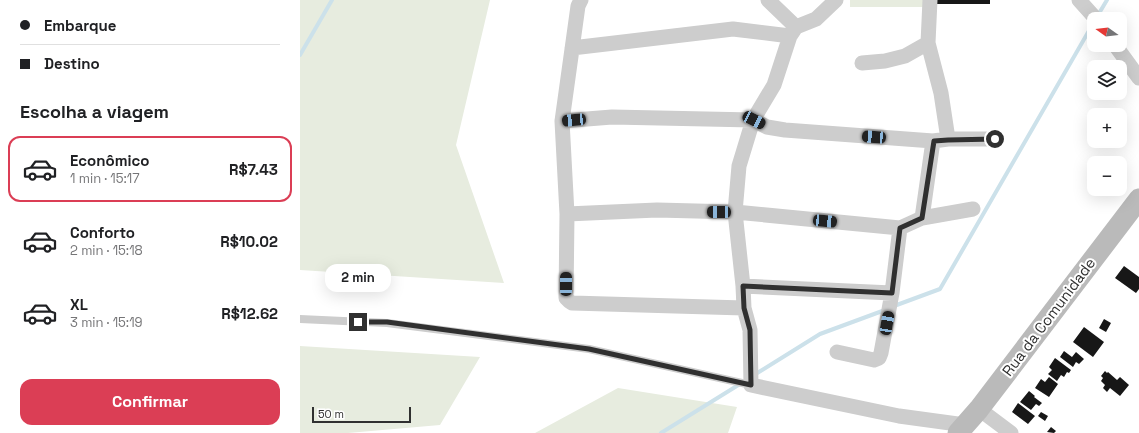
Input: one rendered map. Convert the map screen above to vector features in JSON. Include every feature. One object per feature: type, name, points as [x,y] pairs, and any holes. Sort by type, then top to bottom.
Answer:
[{"type":"street","points":[[580,0],[562,121],[567,214],[566,298],[572,303],[744,308]]},
{"type":"street","points":[[768,0],[793,31]]},
{"type":"street","points":[[572,48],[733,29],[793,31],[816,19],[836,0]]},
{"type":"street","points":[[922,218],[941,140],[941,94],[928,42],[930,0]]},
{"type":"street","points":[[1080,0],[1090,12]]},
{"type":"street","points":[[793,31],[774,84],[754,120],[739,166],[735,212],[744,308],[750,330],[751,385],[962,429]]},
{"type":"street","points":[[862,63],[885,61],[905,56],[928,42]]},
{"type":"street","points":[[1120,52],[1139,78]]},
{"type":"street","points":[[562,121],[612,117],[754,120],[767,127],[785,130],[941,140],[995,139]]},
{"type":"street","name":"Rua da Comunidade","points":[[962,429],[979,409],[1139,199]]},
{"type":"street","points":[[567,214],[657,210],[735,212],[900,228],[922,218],[973,209]]},
{"type":"street","points":[[837,352],[874,360],[879,358],[892,293],[900,228]]},
{"type":"street","points":[[743,286],[892,293]]},
{"type":"street","points":[[979,409],[1011,433]]},
{"type":"lane","points":[[300,319],[387,322],[589,349],[751,385]]},
{"type":"shaded area","points":[[300,0],[490,0],[456,145],[504,283],[300,270]]},
{"type":"shaded area","points":[[850,0],[928,0],[928,7],[850,7]]},
{"type":"shaded area","points":[[300,346],[480,357],[440,425],[348,433],[300,433]]},
{"type":"shaded area","points":[[618,388],[737,407],[728,433],[535,433]]},
{"type":"building","points":[[935,0],[990,0],[990,4],[935,4]]},
{"type":"building","points":[[1124,266],[1139,277],[1139,289],[1136,293],[1115,278]]},
{"type":"building","points":[[1104,319],[1111,323],[1106,332],[1099,328]]},
{"type":"building","points":[[1084,327],[1104,342],[1093,357],[1073,342]]},
{"type":"building","points":[[1064,351],[1072,357],[1076,352],[1084,359],[1079,364],[1076,362],[1073,367],[1060,357]]},
{"type":"building","points":[[1055,358],[1071,370],[1069,373],[1067,372],[1064,377],[1061,375],[1057,381],[1048,374],[1052,370],[1049,367]]},
{"type":"building","points":[[1105,371],[1117,380],[1120,377],[1129,385],[1120,396],[1110,388],[1107,392],[1103,388],[1105,385],[1101,381],[1103,378],[1101,376]]},
{"type":"building","points":[[1049,377],[1058,384],[1049,397],[1035,388],[1041,379],[1045,382]]},
{"type":"building","points":[[1029,391],[1042,403],[1039,406],[1036,404],[1031,410],[1020,402]]},
{"type":"building","points":[[1018,403],[1035,416],[1028,424],[1012,412]]},
{"type":"building","points":[[1041,412],[1048,416],[1045,421],[1038,416]]},
{"type":"building","points":[[1051,427],[1056,431],[1054,433],[1047,432]]},
{"type":"waterway","points":[[300,55],[332,0]]},
{"type":"waterway","points":[[1100,12],[1107,0]]},
{"type":"waterway","points":[[894,306],[940,289],[1087,34]]},
{"type":"waterway","points":[[754,375],[820,334],[885,310]]},
{"type":"waterway","points":[[661,433],[740,384]]},
{"type":"route","points":[[358,322],[387,322],[589,349],[751,385],[750,330],[744,308],[743,286],[892,293],[900,228],[922,218],[934,141],[995,139]]}]
